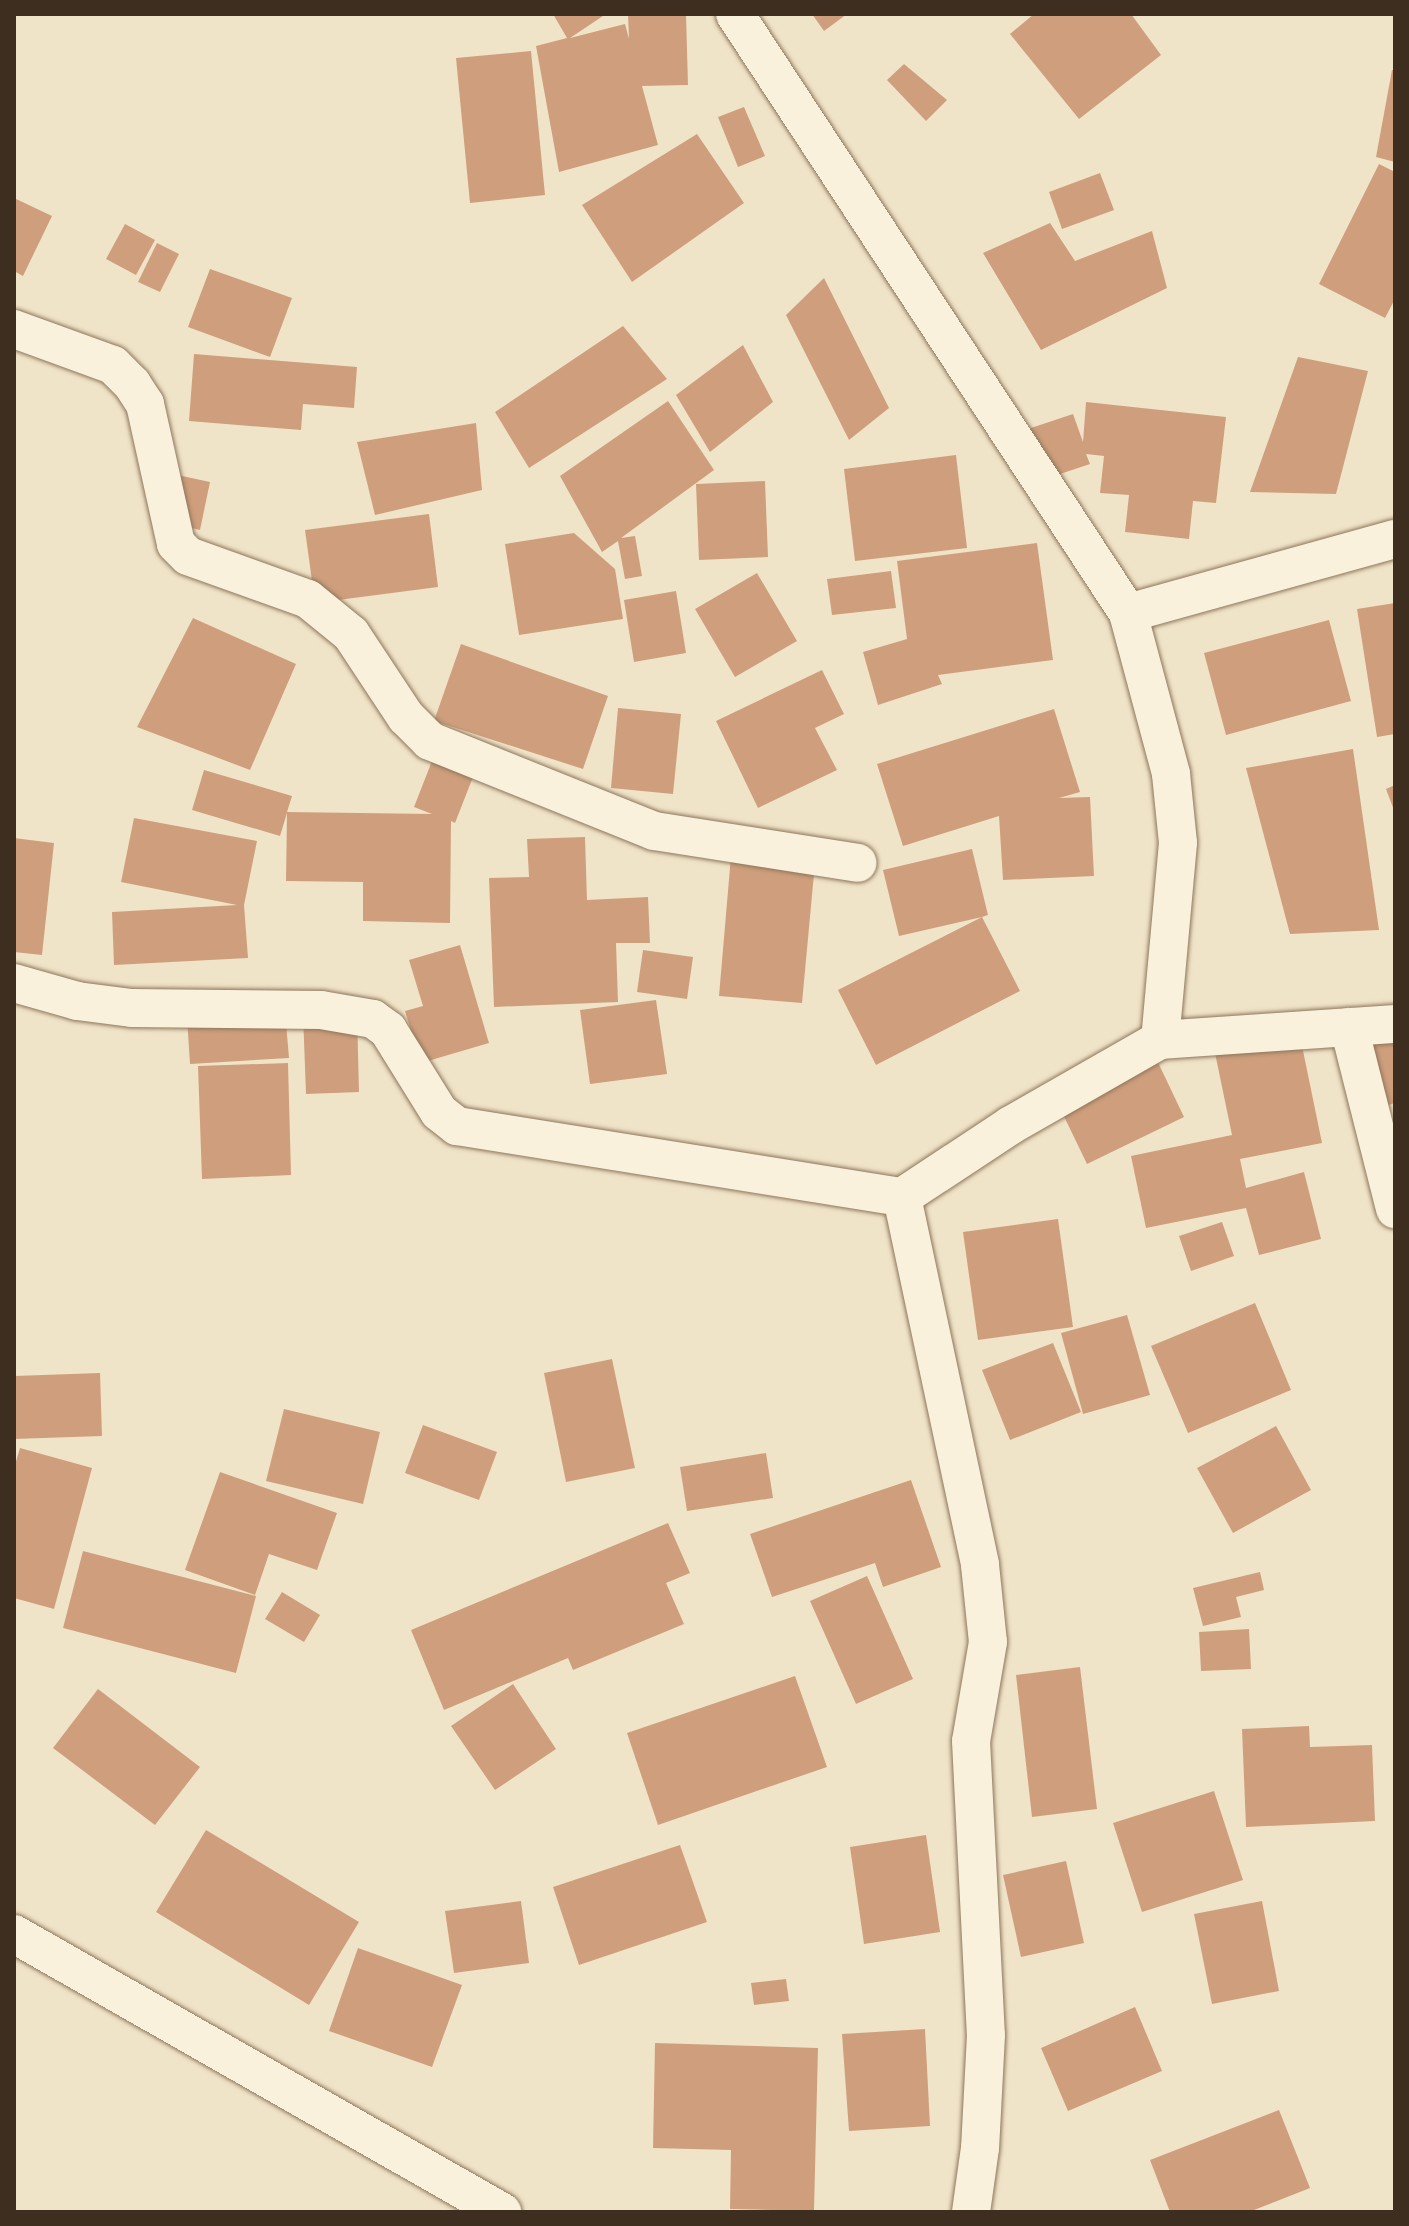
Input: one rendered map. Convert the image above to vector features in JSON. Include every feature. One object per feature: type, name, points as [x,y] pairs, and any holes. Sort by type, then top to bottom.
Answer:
[{"type":"street","points":[[735,14],[1128,613],[1171,774],[1178,843],[1160,1040]]},
{"type":"street","points":[[14,329],[113,365],[132,384],[145,404],[176,544],[188,556],[308,599],[351,634],[406,717],[430,741],[654,831],[858,863]]},
{"type":"street","points":[[1128,613],[1395,539]]},
{"type":"street","points":[[14,983],[77,1001],[132,1008],[321,1010],[373,1019],[388,1030],[439,1112],[457,1126],[902,1197],[1011,1125],[1160,1040],[1395,1024]]},
{"type":"street","points":[[1349,1027],[1395,1209]]},
{"type":"street","points":[[902,1197],[980,1565],[988,1642],[971,1741],[986,2035],[980,2148],[971,2212]]},
{"type":"street","points":[[14,1934],[502,2212]]},
{"type":"building","points":[[553,14],[606,14],[570,38],[625,24],[629,39],[628,14],[686,14],[688,85],[642,86],[658,145],[559,172],[536,46],[567,38]]},
{"type":"building","points":[[812,14],[847,14],[824,31]]},
{"type":"building","points":[[1034,14],[1131,14],[1161,55],[1079,119],[1010,34]]},
{"type":"building","points":[[531,51],[545,195],[470,203],[456,58]]},
{"type":"building","points":[[904,64],[947,100],[926,121],[887,80]]},
{"type":"building","points":[[1392,70],[1395,70],[1395,162],[1376,157]]},
{"type":"building","points":[[744,107],[765,156],[738,167],[718,117]]},
{"type":"building","points":[[697,134],[744,203],[632,282],[582,205]]},
{"type":"building","points":[[1379,164],[1395,172],[1395,299],[1385,318],[1319,284]]},
{"type":"building","points":[[1100,173],[1114,210],[1062,229],[1049,192]]},
{"type":"building","points":[[14,198],[52,216],[23,276],[14,271]]},
{"type":"building","points":[[1050,223],[1075,261],[1152,231],[1167,288],[1041,350],[983,253]]},
{"type":"building","points":[[125,224],[155,240],[136,275],[106,259]]},
{"type":"building","points":[[157,243],[179,254],[160,292],[138,282]]},
{"type":"building","points":[[210,269],[292,298],[270,357],[188,327]]},
{"type":"building","points":[[824,278],[889,408],[849,440],[786,315]]},
{"type":"building","points":[[623,326],[667,379],[529,468],[495,412]]},
{"type":"building","points":[[743,345],[773,402],[710,452],[676,395]]},
{"type":"building","points":[[194,354],[357,367],[354,408],[303,404],[301,430],[189,421]]},
{"type":"building","points":[[1298,357],[1368,371],[1336,494],[1250,492]]},
{"type":"building","points":[[668,401],[714,470],[621,538],[635,536],[642,576],[625,579],[618,541],[602,552],[560,476]]},
{"type":"building","points":[[1086,402],[1226,417],[1216,503],[1193,501],[1189,539],[1125,532],[1129,495],[1100,493],[1104,456],[1086,454],[1090,464],[1042,480],[1025,430],[1073,414],[1083,442]]},
{"type":"building","points":[[476,423],[482,490],[375,515],[357,442]]},
{"type":"building","points":[[956,455],[967,548],[855,561],[844,469]]},
{"type":"building","points":[[173,474],[210,482],[200,530],[163,521]]},
{"type":"building","points":[[765,481],[768,557],[699,560],[696,484]]},
{"type":"building","points":[[429,514],[438,587],[315,603],[305,530]]},
{"type":"building","points":[[574,533],[615,569],[623,619],[519,635],[505,544]]},
{"type":"building","points":[[1037,543],[1053,660],[938,675],[942,684],[878,705],[863,652],[907,639],[897,561]]},
{"type":"building","points":[[891,571],[896,608],[832,615],[827,579]]},
{"type":"building","points":[[757,573],[797,641],[735,677],[695,609]]},
{"type":"building","points":[[676,591],[686,653],[634,662],[624,600]]},
{"type":"building","points":[[1395,603],[1395,734],[1377,737],[1357,609]]},
{"type":"building","points":[[193,618],[296,664],[250,770],[137,727]]},
{"type":"building","points":[[1329,620],[1351,701],[1226,735],[1204,653]]},
{"type":"building","points":[[461,644],[608,696],[583,769],[434,721]]},
{"type":"building","points":[[822,670],[844,714],[815,728],[837,770],[758,808],[716,721]]},
{"type":"building","points":[[618,708],[681,714],[673,794],[611,788]]},
{"type":"building","points":[[1054,709],[1080,792],[1059,798],[1090,797],[1094,876],[1003,880],[999,816],[903,846],[877,764]]},
{"type":"building","points":[[1353,749],[1379,930],[1290,934],[1246,768]]},
{"type":"building","points":[[432,761],[473,777],[455,823],[451,821],[450,923],[363,921],[363,882],[286,881],[287,813],[280,836],[192,810],[204,770],[292,796],[287,812],[432,814],[414,807]]},
{"type":"building","points":[[1395,785],[1395,813],[1386,789]]},
{"type":"building","points":[[134,818],[257,841],[244,905],[248,958],[114,965],[112,912],[237,905],[121,882]]},
{"type":"building","points":[[585,837],[587,900],[648,897],[650,943],[616,943],[618,1002],[494,1007],[489,878],[529,877],[527,839]]},
{"type":"building","points":[[14,838],[54,843],[42,955],[14,952]]},
{"type":"building","points":[[972,849],[988,915],[899,936],[883,870]]},
{"type":"building","points":[[731,856],[815,863],[802,1003],[719,996]]},
{"type":"building","points":[[982,917],[1020,991],[876,1065],[838,990]]},
{"type":"building","points":[[460,945],[489,1043],[421,1063],[405,1011],[423,1006],[409,960]]},
{"type":"building","points":[[643,950],[693,957],[687,999],[637,992]]},
{"type":"building","points":[[656,1000],[667,1074],[590,1084],[580,1010]]},
{"type":"building","points":[[285,1011],[289,1058],[190,1064],[187,1018]]},
{"type":"building","points":[[357,1013],[359,1092],[306,1094],[303,1014]]},
{"type":"building","points":[[1395,1021],[1395,1103],[1374,1109],[1354,1032]]},
{"type":"building","points":[[1300,1036],[1322,1143],[1240,1159],[1246,1188],[1304,1172],[1321,1239],[1259,1255],[1246,1208],[1146,1228],[1131,1156],[1232,1135],[1215,1053]]},
{"type":"building","points":[[1155,1056],[1184,1117],[1087,1164],[1058,1104]]},
{"type":"building","points":[[288,1063],[291,1175],[202,1179],[198,1066]]},
{"type":"building","points":[[1058,1219],[1073,1327],[978,1340],[963,1232]]},
{"type":"building","points":[[1222,1222],[1234,1256],[1191,1271],[1179,1236]]},
{"type":"building","points":[[1255,1303],[1291,1390],[1188,1433],[1151,1346]]},
{"type":"building","points":[[1127,1315],[1150,1395],[1083,1414],[1061,1333]]},
{"type":"building","points":[[1053,1343],[1081,1412],[1010,1440],[982,1370]]},
{"type":"building","points":[[612,1359],[635,1468],[566,1482],[544,1373]]},
{"type":"building","points":[[100,1373],[102,1436],[14,1439],[14,1376]]},
{"type":"building","points":[[284,1409],[380,1432],[363,1504],[266,1481]]},
{"type":"building","points":[[423,1425],[497,1452],[479,1500],[405,1473]]},
{"type":"building","points":[[1276,1426],[1311,1490],[1233,1533],[1197,1468]]},
{"type":"building","points":[[20,1448],[92,1468],[54,1609],[14,1598],[14,1468]]},
{"type":"building","points":[[766,1453],[773,1498],[687,1511],[680,1467]]},
{"type":"building","points":[[220,1472],[337,1513],[317,1570],[269,1554],[255,1595],[185,1570]]},
{"type":"building","points":[[911,1480],[941,1567],[883,1587],[875,1563],[772,1597],[750,1534]]},
{"type":"building","points":[[668,1523],[690,1573],[666,1583],[684,1624],[573,1670],[568,1658],[444,1710],[411,1630]]},
{"type":"building","points":[[83,1551],[256,1596],[236,1673],[63,1628]]},
{"type":"building","points":[[1260,1572],[1264,1590],[1236,1597],[1241,1617],[1203,1626],[1193,1588]]},
{"type":"building","points":[[867,1576],[913,1679],[856,1704],[810,1601]]},
{"type":"building","points":[[282,1592],[320,1615],[304,1642],[265,1619]]},
{"type":"building","points":[[1249,1629],[1251,1669],[1201,1671],[1199,1632]]},
{"type":"building","points":[[1080,1667],[1097,1809],[1032,1817],[1016,1675]]},
{"type":"building","points":[[795,1676],[827,1767],[658,1825],[627,1733]]},
{"type":"building","points":[[513,1684],[556,1749],[495,1790],[451,1726]]},
{"type":"building","points":[[98,1689],[200,1767],[155,1825],[53,1748]]},
{"type":"building","points":[[1309,1726],[1310,1747],[1372,1745],[1375,1821],[1246,1827],[1242,1729]]},
{"type":"building","points":[[1214,1791],[1243,1880],[1142,1912],[1113,1823]]},
{"type":"building","points":[[206,1830],[359,1922],[309,2005],[156,1912]]},
{"type":"building","points":[[926,1835],[940,1932],[864,1944],[850,1847]]},
{"type":"building","points":[[680,1845],[707,1922],[579,1965],[553,1887]]},
{"type":"building","points":[[1066,1861],[1084,1943],[1021,1957],[1003,1875]]},
{"type":"building","points":[[521,1901],[529,1963],[454,1973],[445,1911]]},
{"type":"building","points":[[1262,1901],[1279,1991],[1212,2004],[1194,1914]]},
{"type":"building","points":[[358,1948],[462,1985],[432,2067],[329,2031]]},
{"type":"building","points":[[786,1979],[789,2001],[754,2005],[751,1983]]},
{"type":"building","points":[[1135,2007],[1162,2071],[1068,2111],[1041,2048]]},
{"type":"building","points":[[925,2029],[930,2126],[849,2131],[842,2034]]},
{"type":"building","points":[[655,2043],[818,2048],[814,2211],[730,2209],[731,2150],[653,2148]]},
{"type":"building","points":[[1279,2110],[1310,2188],[1249,2212],[1170,2212],[1150,2160]]}]
